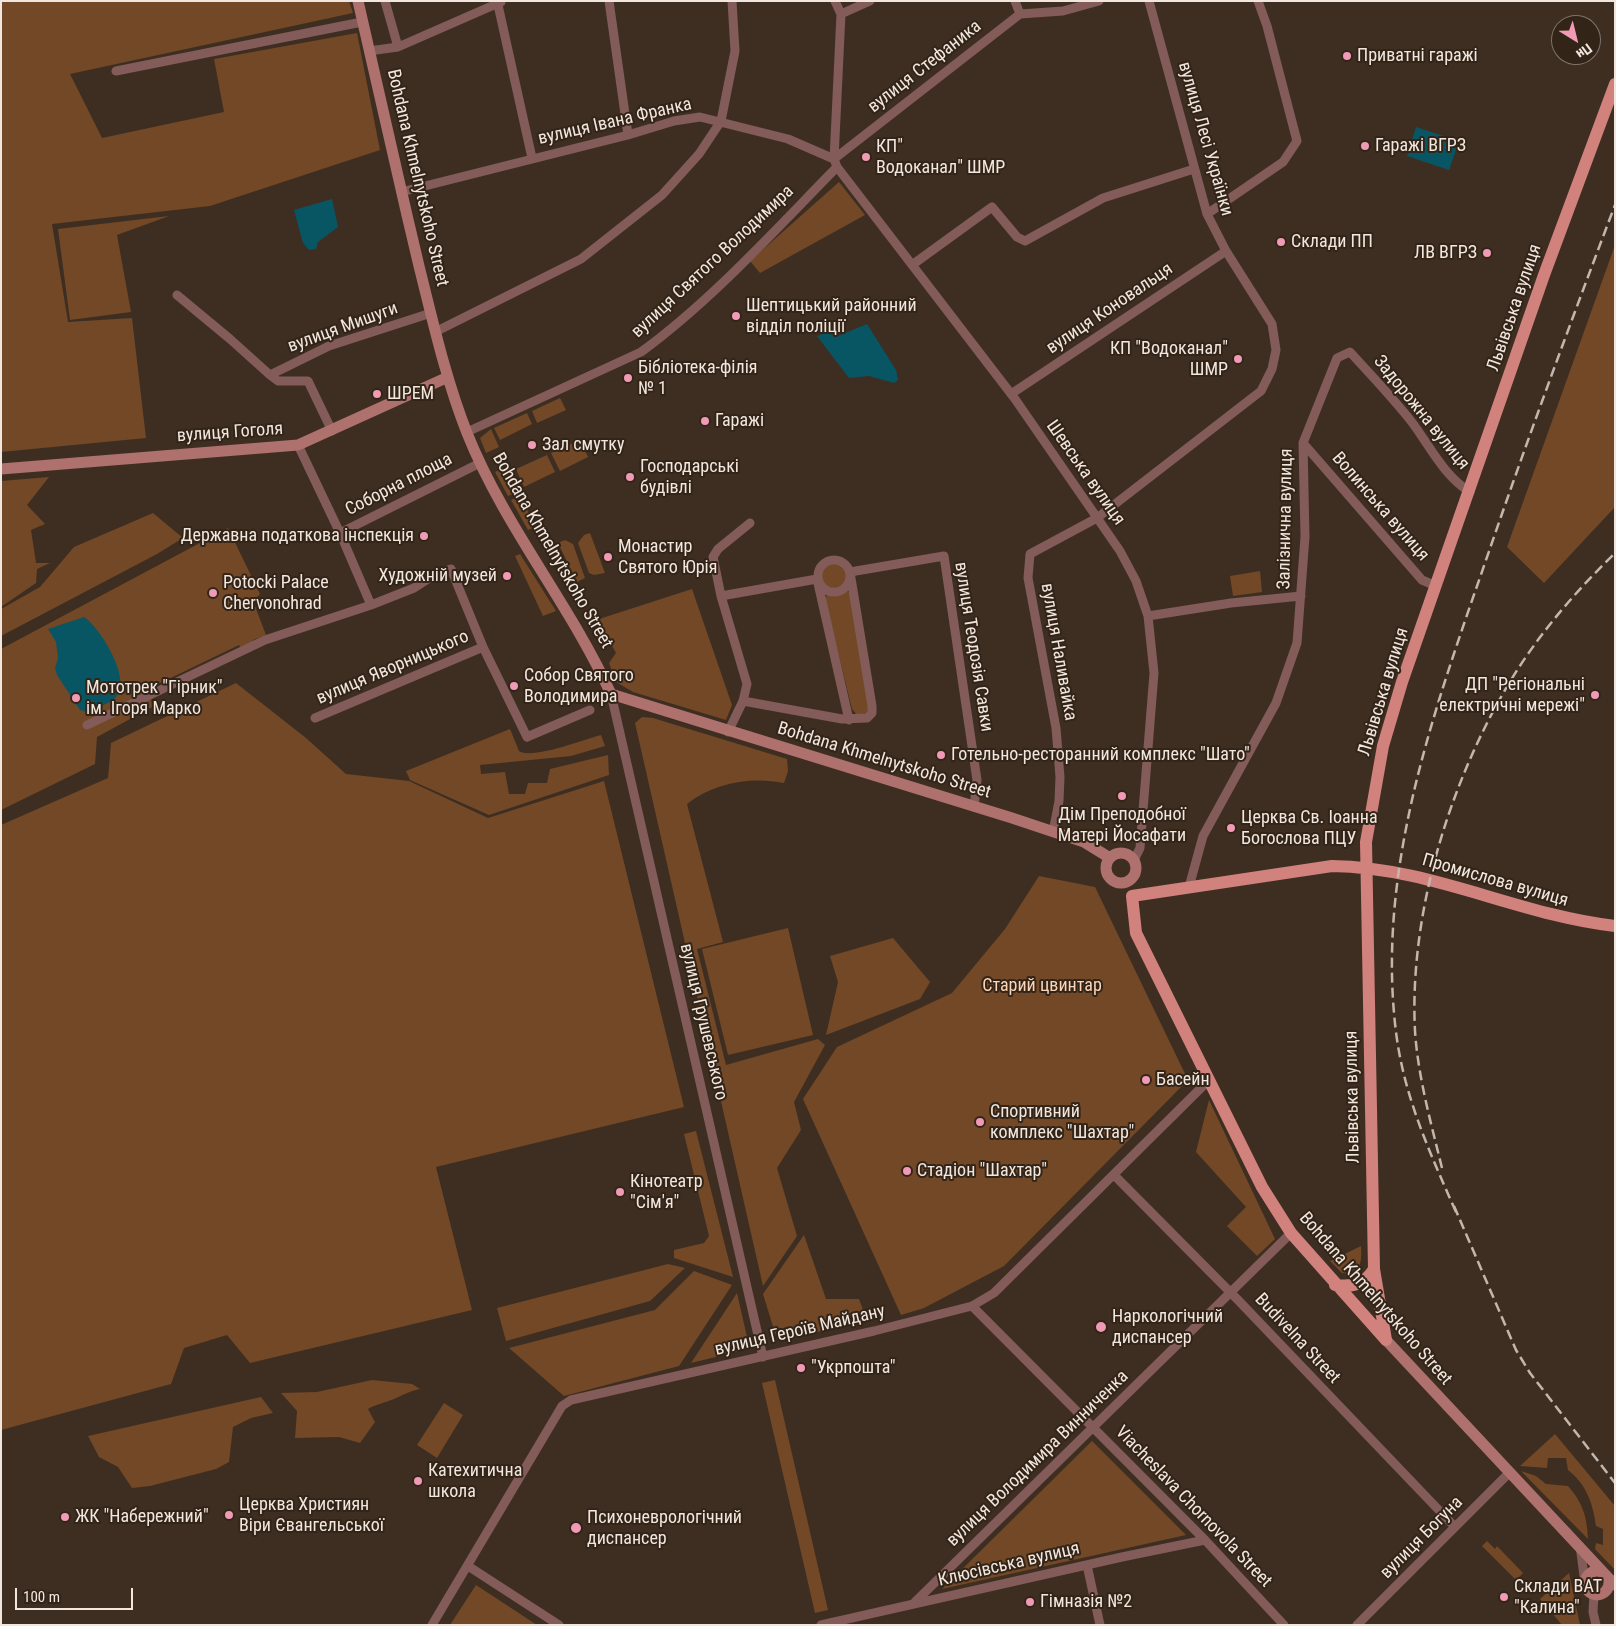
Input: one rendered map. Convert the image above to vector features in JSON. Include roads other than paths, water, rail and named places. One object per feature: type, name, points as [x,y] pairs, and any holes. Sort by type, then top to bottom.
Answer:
[{"type":"main road","name":"Bohdana Khmelnytskoho Street","points":[[358,1],[401,192],[431,313],[448,377],[466,432],[500,504],[558,595],[599,668],[611,694],[728,732],[844,765],[1084,842],[1110,858]]},
{"type":"main road","name":"Львівська вулиця","points":[[1386,1340],[1374,1269],[1365,866],[1366,842],[1383,746],[1402,682],[1470,492],[1544,275],[1615,84]]},
{"type":"main road","name":"вулиця Гоголя","points":[[1,469],[298,445],[448,377]]},
{"type":"main road","points":[[1122,853],[1134,860],[1135,873],[1125,882],[1116,881],[1109,876],[1107,867],[1110,858],[1122,853]]},
{"type":"main road","name":"Промислова вулиця","points":[[1132,896],[1332,866],[1365,866],[1430,880],[1582,923],[1615,926]]},
{"type":"main road","points":[[1125,882],[1132,896]]},
{"type":"main road","name":"Bohdana Khmelnytskoho Street","points":[[1132,896],[1136,933],[1262,1186],[1291,1233],[1335,1285],[1615,1585]]},
{"type":"main road","points":[[1335,1285],[1350,1287],[1359,1284],[1368,1279],[1374,1269]]},
{"type":"main road","points":[[1593,1571],[1600,1571],[1606,1575],[1609,1582],[1607,1589],[1601,1594],[1594,1594],[1588,1590],[1585,1583],[1587,1576],[1593,1571]]},
{"type":"street","points":[[385,1],[398,47]]},
{"type":"street","points":[[609,1],[628,135]]},
{"type":"street","points":[[436,332],[580,259],[662,195],[700,154],[721,121],[735,51],[732,1]]},
{"type":"street","points":[[835,1],[841,14],[836,163]]},
{"type":"street","points":[[841,14],[870,1]]},
{"type":"street","points":[[1014,1],[1020,14],[1063,11],[1099,1]]},
{"type":"street","name":"вулиця Лесі Українки","points":[[1097,518],[1261,391],[1272,369],[1276,350],[1272,324],[1226,251],[1207,214],[1149,1]]},
{"type":"street","points":[[1207,214],[1283,162],[1297,141],[1267,26],[1258,1]]},
{"type":"street","points":[[369,51],[398,47],[500,3],[532,158]]},
{"type":"street","name":"вулиця Стефаника","points":[[836,163],[1020,14]]},
{"type":"street","points":[[116,72],[362,22]]},
{"type":"street","name":"вулиця Івана Франка","points":[[401,192],[700,117],[788,139],[836,163]]},
{"type":"street","name":"Шевська вулиця","points":[[836,163],[1011,394],[1120,552],[1136,581],[1148,616],[1154,673],[1140,848],[1134,860]]},
{"type":"street","name":"вулиця Святого Володимира","points":[[466,432],[640,352],[664,335],[741,263],[836,163]]},
{"type":"street","points":[[912,265],[992,207],[1017,237],[1024,240],[1103,198],[1194,169]]},
{"type":"street","name":"вулиця Коновальця","points":[[1011,394],[1226,251]]},
{"type":"street","points":[[177,295],[278,381],[308,381],[332,430]]},
{"type":"street","name":"вулиця Мишуги","points":[[270,375],[329,346],[431,313]]},
{"type":"street","name":"Задорожна вулиця","points":[[1350,352],[1412,423],[1447,472],[1459,485],[1470,492]]},
{"type":"street","name":"Залізнична вулиця","points":[[1189,887],[1203,836],[1276,702],[1288,673],[1297,643],[1305,537],[1303,444],[1337,358],[1350,352]]},
{"type":"street","name":"Волинська вулиця","points":[[1303,444],[1422,580],[1436,586]]},
{"type":"street","name":"Соборна площа","points":[[298,445],[340,533],[480,463]]},
{"type":"street","name":"вулиця Наливайка","points":[[1053,832],[1059,802],[1060,777],[1056,728],[1028,578],[1028,566],[1030,554],[1097,518]]},
{"type":"street","points":[[728,732],[743,701],[747,684],[722,596],[714,557],[718,549],[750,523]]},
{"type":"street","points":[[340,533],[371,605]]},
{"type":"street","name":"вулиця Теодозія Савки","points":[[850,572],[944,556],[977,780],[974,807]]},
{"type":"street","points":[[743,701],[849,720],[867,718],[872,713],[850,572],[844,563],[839,560],[828,560],[821,565],[817,579],[849,720]]},
{"type":"street","points":[[87,725],[265,640],[371,605],[414,588],[431,577],[451,569],[483,647],[527,737],[590,710]]},
{"type":"street","points":[[817,579],[824,590],[837,592],[848,585],[850,572]]},
{"type":"street","points":[[722,596],[817,579]]},
{"type":"street","points":[[1148,616],[1231,603],[1301,596]]},
{"type":"street","name":"вулиця Яворницького","points":[[315,718],[483,647]]},
{"type":"street","name":"вулиця Грушевського","points":[[611,694],[763,1357]]},
{"type":"street","name":"вулиця Героїв Майдану","points":[[432,1625],[562,1406],[571,1400],[763,1357],[972,1306],[994,1293],[1210,1079]]},
{"type":"street","name":"Budivelna Street","points":[[1114,1175],[1456,1527]]},
{"type":"street","name":"вулиця Володимира Винниченка","points":[[915,1602],[1291,1233]]},
{"type":"street","name":"Viacheslava Chornovola Street","points":[[972,1306],[1205,1540],[1284,1625]]},
{"type":"street","name":"вулиця Богуна","points":[[1357,1625],[1509,1472]]},
{"type":"street","name":"Клюсівська вулиця","points":[[821,1625],[915,1602],[1205,1540]]},
{"type":"street","points":[[1580,1546],[1585,1583]]},
{"type":"street","points":[[1087,1564],[1100,1625]]},
{"type":"street","points":[[468,1566],[560,1625]]},
{"type":"street","points":[[1594,1594],[1593,1612],[1596,1625]]},
{"type":"water","points":[[1416,127],[1459,141],[1449,170],[1407,156]]},
{"type":"water","points":[[332,199],[338,227],[318,242],[316,249],[309,250],[303,243],[294,210]]},
{"type":"water","points":[[867,324],[896,370],[898,380],[894,383],[869,376],[849,378],[817,336],[825,333],[838,336]]},
{"type":"water","points":[[84,617],[98,632],[113,655],[120,680],[120,690],[115,698],[87,712],[80,710],[57,675],[55,668],[58,658],[56,642],[48,629]]},
{"type":"railway","points":[[1456,1212],[1419,1124],[1405,1079],[1396,1032],[1392,972],[1394,912],[1402,852],[1414,793],[1446,677],[1532,428],[1615,205]]},
{"type":"railway","points":[[1442,1168],[1422,1083],[1415,1031],[1415,987],[1419,942],[1426,897],[1437,852],[1451,807],[1468,765],[1508,685],[1531,649],[1557,615],[1615,553]]},
{"type":"railway","points":[[1454,1206],[1516,1350],[1530,1373],[1615,1483]]},
{"type":"place","name":"Приватні гаражі","points":[[1347,56]]},
{"type":"place","name":"Гаражі ВГРЗ","points":[[1365,146]]},
{"type":"place","name":"КП\" Водоканал\" ШМР","points":[[866,157]]},
{"type":"place","name":"Склади ПП","points":[[1281,242]]},
{"type":"place","name":"ЛВ ВГРЗ","points":[[1487,253]]},
{"type":"place","name":"Шептицький районний відділ поліції","points":[[736,316]]},
{"type":"place","name":"КП \"Водоканал\" ШМР","points":[[1238,359]]},
{"type":"place","name":"Бiблiотека-фiлiя № 1","points":[[628,378]]},
{"type":"place","name":"ШРЕМ","points":[[377,394]]},
{"type":"place","name":"Гаражі","points":[[705,421]]},
{"type":"place","name":"Зал смутку","points":[[532,445]]},
{"type":"place","name":"Господарські будівлі","points":[[630,477]]},
{"type":"place","name":"Державна податкова інспекція","points":[[424,536]]},
{"type":"place","name":"Монастир Святого Юрія","points":[[608,557]]},
{"type":"place","name":"Художній музей","points":[[507,576]]},
{"type":"place","name":"Potocki Palace Chervonohrad","points":[[213,593]]},
{"type":"place","name":"Собор Святого Володимира","points":[[514,686]]},
{"type":"place","name":"ДП \"Регіональні електричні мережі\"","points":[[1595,695]]},
{"type":"place","name":"Мототрек \"Гірник\" ім. Ігоря Марко","points":[[76,698]]},
{"type":"place","name":"Готельно-ресторанний комплекс \"Шато\"","points":[[941,755]]},
{"type":"place","name":"Дім Преподобної Матері Йосафати","points":[[1122,796]]},
{"type":"place","name":"Церква Св. Іоанна Богослова ПЦУ","points":[[1231,828]]},
{"type":"place","name":"Басейн","points":[[1146,1080]]},
{"type":"place","name":"Спортивний комплекс \"Шахтар\"","points":[[980,1122]]},
{"type":"place","name":"Стадіон \"Шахтар\"","points":[[907,1171]]},
{"type":"place","name":"Кінотеатр \"Сім'я\"","points":[[620,1192]]},
{"type":"place","name":"Наркологічний диспансер","points":[[1101,1327]]},
{"type":"place","name":"\"Укрпошта\"","points":[[801,1368]]},
{"type":"place","name":"Катехитична школа","points":[[418,1481]]},
{"type":"place","name":"Церква Християн Віри Євангельської","points":[[229,1515]]},
{"type":"place","name":"ЖК \"Набережний\"","points":[[65,1517]]},
{"type":"place","name":"Психоневрологічний диспансер","points":[[576,1528]]},
{"type":"place","name":"Склади ВАТ \"Калина\"","points":[[1504,1597]]},
{"type":"place","name":"Гімназія №2","points":[[1030,1602]]},
{"type":"park label","name":"Старий цвинтар","points":[[1042,986]]}]
